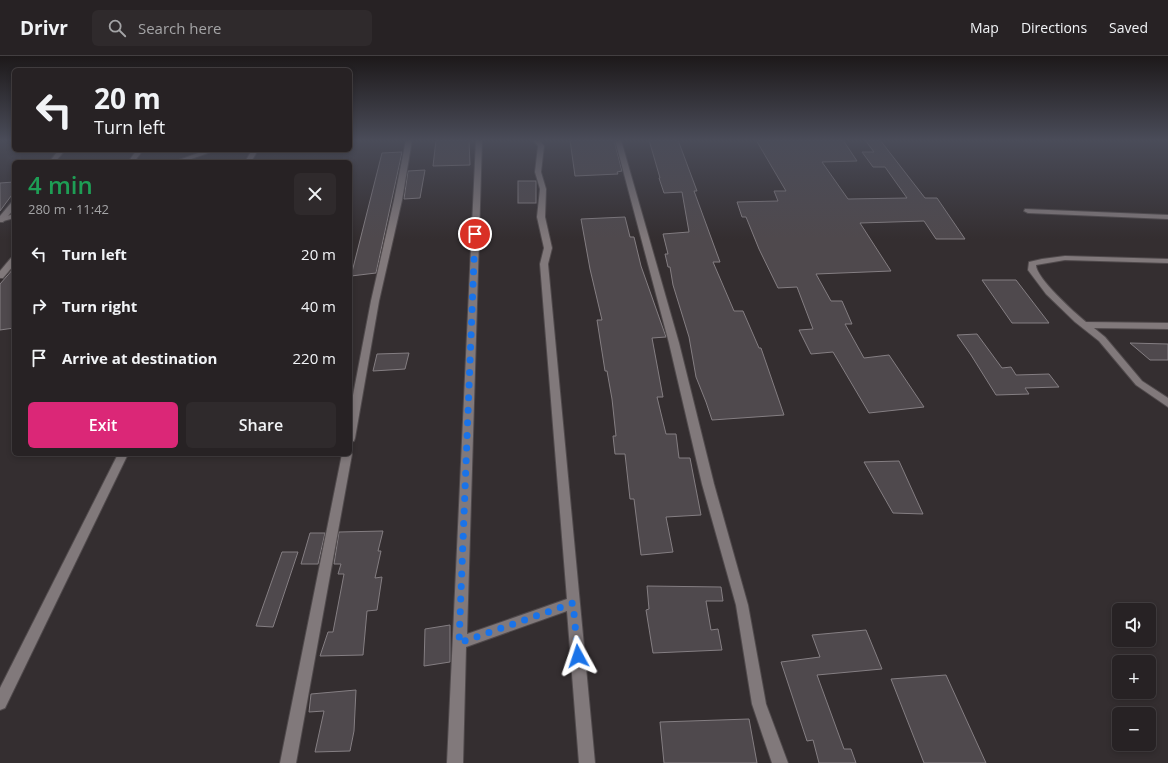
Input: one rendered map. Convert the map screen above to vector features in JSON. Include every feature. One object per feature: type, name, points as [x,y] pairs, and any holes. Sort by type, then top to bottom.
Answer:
[{"type":"street","points":[[352,427],[375,301],[403,173]]},
{"type":"street","points":[[455,763],[477,173]]},
{"type":"street","points":[[538,173],[543,189],[541,217],[548,248],[544,264],[588,763]]},
{"type":"street","points":[[627,173],[672,335],[708,484],[742,605],[759,704],[780,763]]},
{"type":"street","points":[[0,220],[12,207]]},
{"type":"street","points":[[1028,211],[1168,217]]},
{"type":"street","points":[[0,220],[12,217]]},
{"type":"street","points":[[1168,261],[1065,258],[1032,264],[1032,270],[1049,292],[1102,339],[1139,383],[1168,403]]},
{"type":"street","points":[[0,276],[12,262]]},
{"type":"street","points":[[1085,325],[1168,326]]},
{"type":"street","points":[[0,703],[122,456]]},
{"type":"street","points":[[288,763],[347,456]]},
{"type":"street","points":[[459,643],[573,603]]},
{"type":"building","points":[[377,173],[397,173],[376,273],[352,276]]},
{"type":"building","points":[[408,173],[424,173],[420,198],[404,199]]},
{"type":"building","points":[[575,173],[618,174],[575,176]]},
{"type":"building","points":[[659,173],[690,173],[697,191],[694,191],[720,262],[713,262],[734,311],[743,311],[759,348],[761,348],[784,415],[712,420],[696,377],[689,337],[665,254],[668,254],[663,234],[689,232],[682,192],[664,193]]},
{"type":"building","points":[[775,173],[830,173],[848,199],[907,198],[889,173],[906,173],[925,198],[937,198],[965,239],[936,239],[924,221],[860,223],[891,271],[816,274],[831,301],[842,301],[852,324],[845,324],[864,358],[889,355],[924,407],[869,413],[833,352],[811,354],[799,330],[813,329],[797,287],[778,288],[759,249],[746,217],[742,217],[737,202],[778,201],[774,191],[786,191]]},
{"type":"building","points":[[518,181],[536,181],[536,203],[518,203]]},
{"type":"building","points":[[12,182],[12,195],[0,211],[0,183]]},
{"type":"building","points":[[625,217],[630,237],[634,237],[641,266],[666,337],[652,338],[663,397],[657,397],[666,434],[676,434],[679,458],[690,458],[701,515],[666,517],[673,552],[641,555],[634,499],[630,499],[625,454],[615,454],[613,436],[616,436],[612,399],[607,371],[605,371],[597,320],[602,320],[590,269],[581,219]]},
{"type":"building","points":[[12,270],[12,328],[0,330],[0,284]]},
{"type":"building","points":[[982,280],[1016,280],[1049,323],[1012,323]]},
{"type":"building","points":[[977,334],[1002,368],[1011,367],[1016,375],[1049,374],[1059,387],[1025,388],[1029,394],[996,395],[957,335]]},
{"type":"building","points":[[1130,343],[1168,344],[1168,360],[1150,360]]},
{"type":"building","points":[[409,353],[405,369],[373,371],[377,354]]},
{"type":"building","points":[[899,461],[923,514],[893,513],[864,462]]},
{"type":"building","points":[[383,531],[378,551],[381,551],[375,578],[382,577],[377,610],[367,611],[363,655],[320,656],[328,632],[333,632],[344,574],[338,574],[341,564],[334,564],[339,532]]},
{"type":"building","points":[[310,533],[325,533],[318,564],[301,564]]},
{"type":"building","points":[[282,552],[298,552],[273,627],[256,626]]},
{"type":"building","points":[[647,586],[721,587],[723,601],[706,601],[711,630],[718,629],[722,650],[653,653],[646,610],[649,609]]},
{"type":"building","points":[[450,625],[450,662],[424,666],[425,629]]},
{"type":"building","points":[[866,630],[882,669],[817,675],[844,749],[851,749],[856,763],[819,763],[813,740],[807,741],[781,662],[820,657],[812,635]]},
{"type":"building","points":[[946,675],[986,763],[924,763],[891,679]]},
{"type":"building","points":[[356,690],[354,731],[350,751],[315,752],[324,711],[309,712],[311,694]]},
{"type":"building","points":[[749,719],[757,763],[664,763],[660,722]]},
{"type":"route","points":[[475,234],[459,643],[573,603],[578,656]]}]
